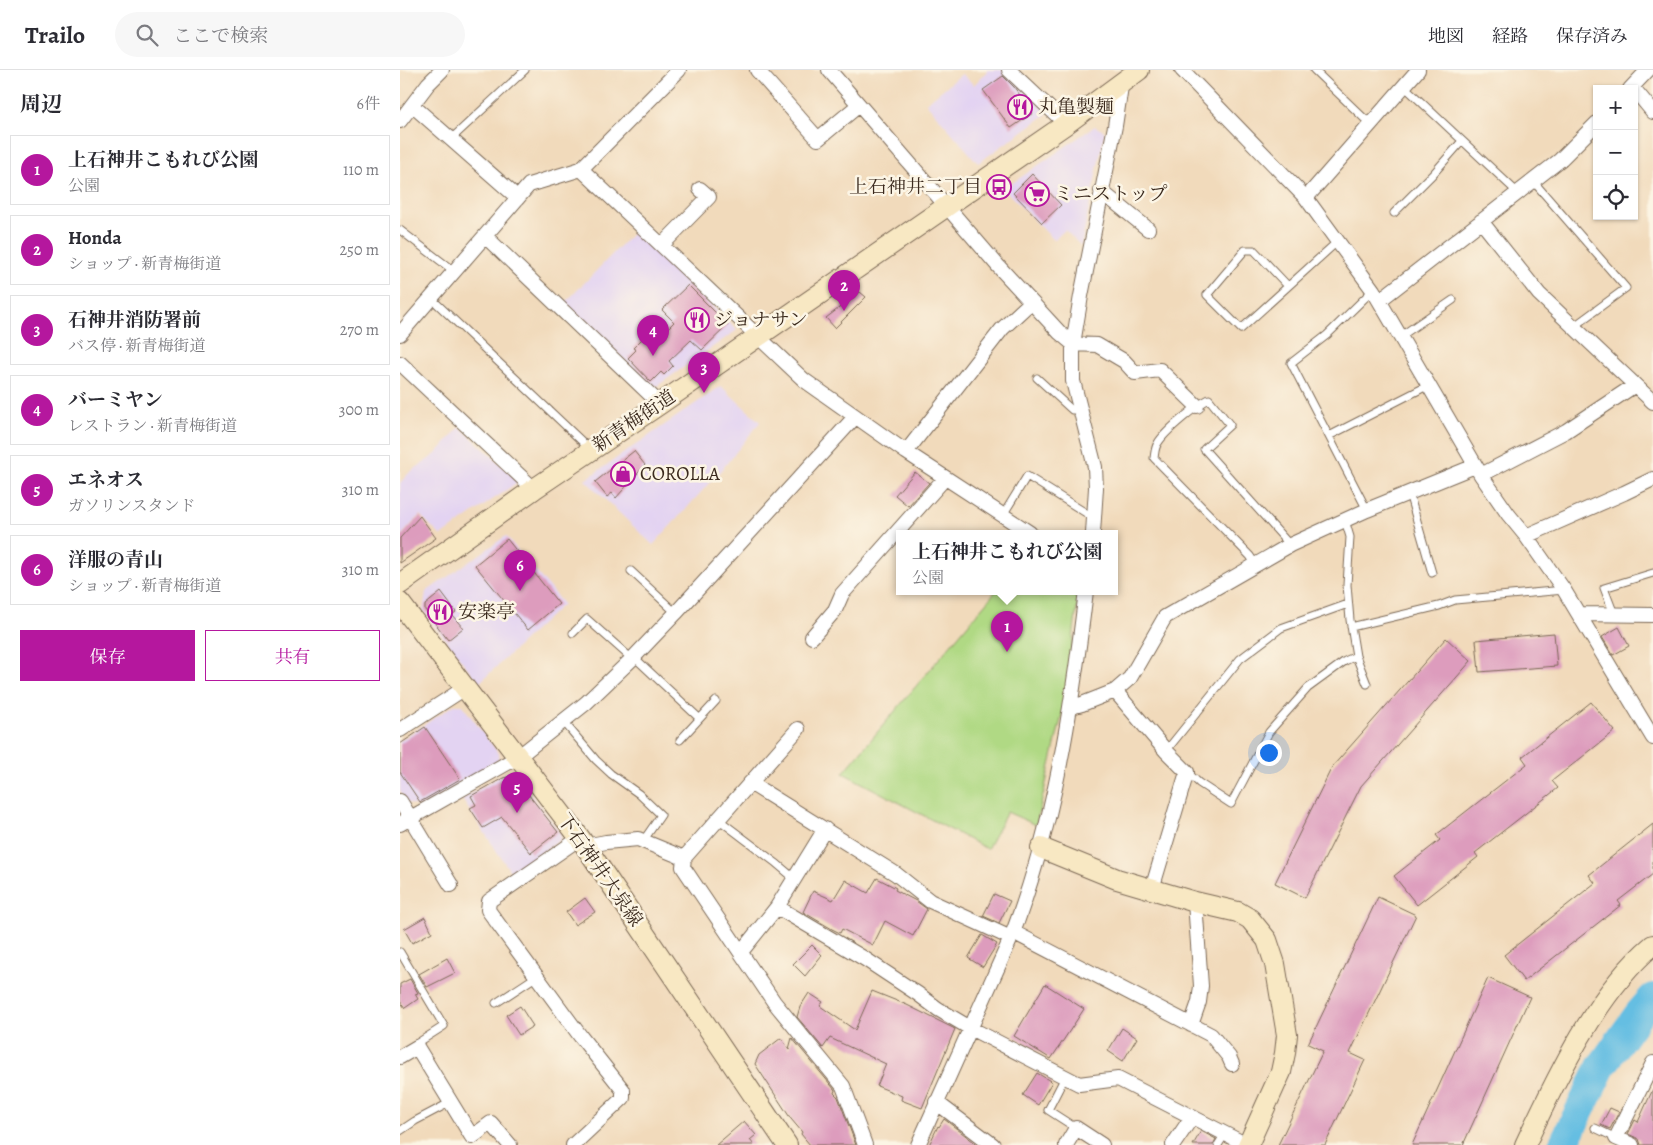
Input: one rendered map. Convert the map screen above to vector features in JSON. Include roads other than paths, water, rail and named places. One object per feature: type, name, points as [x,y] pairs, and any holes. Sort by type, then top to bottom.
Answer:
[{"type":"main road","name":"新青梅街道","points":[[400,584],[591,450],[1066,124],[1123,76],[1139,70]]},
{"type":"main road","name":"下石神井大泉線","points":[[400,603],[582,842],[788,1145]]},
{"type":"main road","points":[[1041,848],[1117,879],[1195,902],[1238,912],[1250,919],[1267,940],[1275,964],[1286,1020],[1286,1053],[1281,1072],[1248,1145]]},
{"type":"main road","points":[[1525,1145],[1558,1074],[1592,1019],[1616,984],[1653,945]]},
{"type":"street","points":[[400,121],[428,84],[442,70]]},
{"type":"street","points":[[401,330],[432,299],[528,185],[581,169],[679,70]]},
{"type":"street","points":[[757,70],[818,139],[859,105]]},
{"type":"street","points":[[829,70],[1060,333],[1074,344],[1096,345],[1124,362],[1135,373],[1160,370],[1197,406]]},
{"type":"street","points":[[1009,70],[1066,124]]},
{"type":"street","points":[[1182,70],[1306,198],[1377,295],[1478,470],[1580,614],[1653,736]]},
{"type":"street","points":[[1306,198],[1418,70]]},
{"type":"street","points":[[1636,85],[1648,70]]},
{"type":"street","points":[[1093,530],[1096,488],[1095,467],[1073,381],[1074,344],[1081,296],[1115,126],[1123,76]]},
{"type":"street","points":[[1638,94],[1653,112]]},
{"type":"street","points":[[412,105],[518,198]]},
{"type":"street","points":[[1377,295],[1518,193],[1560,160],[1593,127]]},
{"type":"street","points":[[581,169],[804,380],[906,452],[1026,530]]},
{"type":"street","points":[[662,245],[709,197],[700,189]]},
{"type":"street","points":[[1102,191],[1148,229]]},
{"type":"street","points":[[1481,221],[1539,294],[1653,402]]},
{"type":"street","points":[[485,236],[660,404]]},
{"type":"street","points":[[906,452],[1002,329],[1031,302]]},
{"type":"street","points":[[400,363],[534,490]]},
{"type":"street","points":[[1071,707],[1115,691],[1130,678],[1165,617],[1290,545],[1409,493],[1478,470],[1566,431],[1635,385]]},
{"type":"street","points":[[405,821],[518,757],[586,703],[676,613],[855,417]]},
{"type":"street","points":[[899,530],[945,478]]},
{"type":"street","points":[[1526,536],[1624,494],[1653,479]]},
{"type":"street","points":[[812,637],[835,610],[842,594],[896,533]]},
{"type":"street","points":[[918,1145],[1012,935],[1041,848],[1071,707],[1085,595]]},
{"type":"street","points":[[1580,614],[1653,616]]},
{"type":"street","points":[[400,730],[465,688]]},
{"type":"street","points":[[1115,691],[1166,751],[1187,772],[1152,889]]},
{"type":"street","points":[[798,728],[684,858],[684,867],[774,1002],[843,1086],[866,1145]]},
{"type":"street","points":[[750,783],[896,874],[930,901],[1012,935],[1211,1035],[1229,1056],[1232,1064]]},
{"type":"street","points":[[400,801],[405,821],[451,885]]},
{"type":"street","points":[[741,952],[777,907],[825,829]]},
{"type":"street","points":[[573,1145],[623,1098],[623,1090],[581,1037],[488,910],[489,901],[582,842],[638,839],[684,858]]},
{"type":"street","points":[[1191,1025],[1199,1002],[1200,986],[1195,902]]},
{"type":"street","points":[[777,907],[864,959],[938,1009],[970,1028],[1065,1077],[1079,1084],[1118,1079],[1192,1117],[1222,1139],[1248,1145]]},
{"type":"street","points":[[400,1057],[417,1047],[472,1137],[491,1124],[510,1145]]},
{"type":"street","points":[[1632,1145],[1616,1138],[1653,1063]]},
{"type":"street","points":[[936,1102],[993,1145]]},
{"type":"street","points":[[1173,1145],[1192,1117]]},
{"type":"street","points":[[1066,1145],[1076,1128],[1102,1145]]},
{"type":"lane","points":[[451,139],[525,70]]},
{"type":"lane","points":[[1314,70],[1370,124]]},
{"type":"lane","points":[[1404,86],[1518,193]]},
{"type":"lane","points":[[1394,213],[1433,174],[1462,140]]},
{"type":"lane","points":[[1533,181],[1626,288],[1573,327]]},
{"type":"lane","points":[[400,230],[455,272]]},
{"type":"lane","points":[[1288,286],[1254,250],[1245,250],[1207,295],[1241,329],[1338,241]]},
{"type":"lane","points":[[1368,510],[1290,363],[1377,295]]},
{"type":"lane","points":[[432,299],[591,450]]},
{"type":"lane","points":[[1401,336],[1453,300]]},
{"type":"lane","points":[[1037,378],[1072,410],[1081,410]]},
{"type":"lane","points":[[1329,436],[1429,385]]},
{"type":"lane","points":[[1256,565],[1250,556],[1154,458],[1155,449],[1159,441],[1197,406],[1209,399],[1230,425],[1204,449],[1290,545]]},
{"type":"lane","points":[[1003,515],[1027,476],[1095,518]]},
{"type":"lane","points":[[1409,493],[1432,573]]},
{"type":"lane","points":[[1345,520],[1350,537],[1347,585],[1350,627],[1356,656],[1367,684]]},
{"type":"lane","points":[[631,571],[676,613]]},
{"type":"lane","points":[[1614,615],[1604,588],[1653,573]]},
{"type":"lane","points":[[1350,627],[1439,606],[1456,600],[1564,590]]},
{"type":"lane","points":[[1166,751],[1240,659],[1281,628],[1348,604]]},
{"type":"lane","points":[[573,633],[587,619],[700,718]]},
{"type":"lane","points":[[1187,772],[1199,783],[1231,804],[1269,732],[1308,688],[1345,661],[1356,656]]},
{"type":"lane","points":[[680,740],[716,701]]},
{"type":"lane","points":[[563,721],[596,760],[611,774],[639,794],[661,815],[643,841]]},
{"type":"lane","points":[[718,819],[776,863],[795,880]]},
{"type":"lane","points":[[400,952],[444,1026],[416,1044],[417,1047]]},
{"type":"lane","points":[[496,1003],[537,976]]},
{"type":"lane","points":[[1065,1077],[1048,1110],[1076,1128]]},
{"type":"lane","points":[[400,1131],[451,1102]]},
{"type":"lane","points":[[1595,1128],[1616,1138]]},
{"type":"waterway","points":[[1563,1145],[1601,1067],[1639,1014],[1653,998]]},
{"type":"place","name":"丸亀製麺","points":[[1020,107]]},
{"type":"place","name":"上石神井二丁目","points":[[999,187]]},
{"type":"place","name":"ミニストップ","points":[[1037,194]]},
{"type":"place","name":"Honda","points":[[844,311]]},
{"type":"place","name":"ジョナサン","points":[[697,320]]},
{"type":"place","name":"バーミヤン","points":[[653,356]]},
{"type":"place","name":"石神井消防署前","points":[[704,393]]},
{"type":"place","name":"COROLLA","points":[[623,474]]},
{"type":"place","name":"洋服の青山","points":[[520,591]]},
{"type":"place","name":"安楽亭","points":[[440,612]]},
{"type":"place","name":"上石神井こもれび公園","points":[[1007,652]]},
{"type":"place","name":"エネオス","points":[[517,813]]}]
